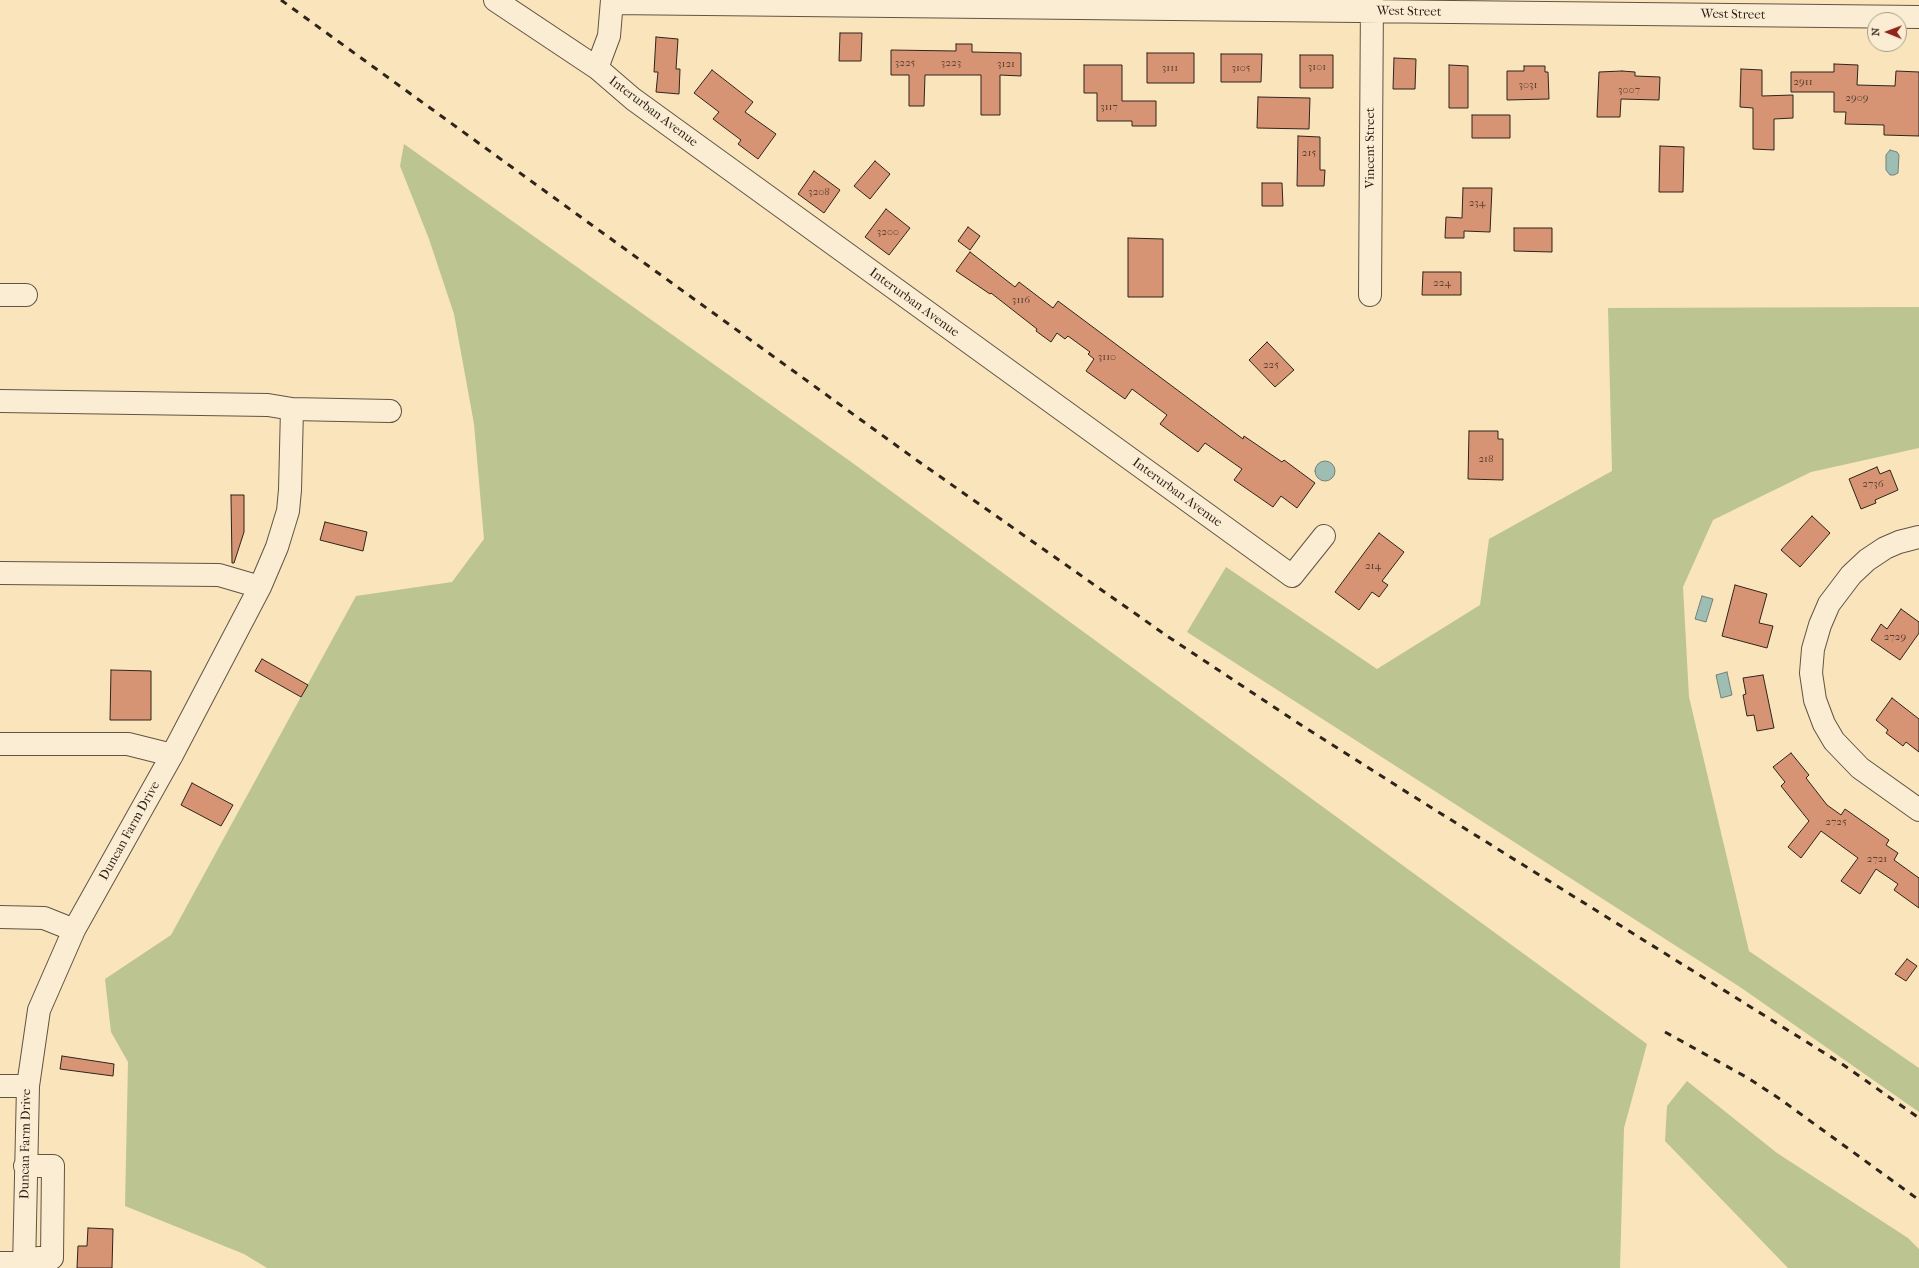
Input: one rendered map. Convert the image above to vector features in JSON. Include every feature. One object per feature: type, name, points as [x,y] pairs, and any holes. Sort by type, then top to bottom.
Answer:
[{"type":"street","name":"Interurban Avenue","points":[[496,0],[597,68],[633,99],[1292,576],[1324,536]]},
{"type":"street","points":[[597,68],[609,36],[612,1]]},
{"type":"street","name":"West Street","points":[[612,1],[1372,6],[1919,17]]},
{"type":"street","name":"Vincent Street","points":[[1370,295],[1372,6]]},
{"type":"street","points":[[0,295],[26,295]]},
{"type":"street","points":[[0,401],[268,405],[292,409],[390,411]]},
{"type":"street","name":"Duncan Farm Drive","points":[[24,1265],[25,1166],[28,1086],[39,1010],[74,930],[172,755],[260,587],[277,547],[288,511],[292,409]]},
{"type":"street","points":[[1919,537],[1899,542],[1867,560],[1851,575],[1830,604],[1820,625],[1813,649],[1811,673],[1815,700],[1824,724],[1845,754],[1860,768],[1919,810]]},
{"type":"street","points":[[0,573],[219,575],[260,587]]},
{"type":"street","points":[[0,744],[128,744],[172,755]]},
{"type":"street","points":[[0,917],[44,918],[74,930]]},
{"type":"street","points":[[0,1086],[28,1086]]},
{"type":"street","points":[[0,1262],[24,1265],[38,1258],[54,1263],[53,1166],[25,1166]]},
{"type":"green space","points":[[404,144],[854,464],[1647,1044],[1624,1128],[1620,1268],[267,1268],[244,1254],[125,1206],[128,1062],[111,1032],[105,979],[171,935],[356,596],[452,582],[484,539],[474,424],[454,314],[429,239],[400,166]]},
{"type":"green space","points":[[1919,307],[1919,448],[1811,472],[1713,520],[1683,587],[1689,697],[1749,951],[1919,1068],[1919,1112],[1740,987],[1187,632],[1226,567],[1377,669],[1480,605],[1489,539],[1612,471],[1608,308]]},
{"type":"green space","points":[[1687,1081],[1777,1153],[1908,1238],[1919,1249],[1919,1268],[1788,1268],[1665,1141],[1667,1106]]},
{"type":"water","points":[[1890,150],[1897,152],[1899,155],[1898,173],[1894,175],[1890,175],[1886,170],[1886,155]]},
{"type":"water","points":[[1325,461],[1332,464],[1335,471],[1332,478],[1325,481],[1318,478],[1315,471],[1318,464]]},
{"type":"water","points":[[1702,596],[1713,599],[1706,622],[1695,619]]},
{"type":"water","points":[[1727,672],[1732,695],[1721,698],[1716,675]]},
{"type":"building","points":[[840,33],[862,33],[861,61],[839,61]]},
{"type":"building","points":[[656,37],[678,39],[676,69],[680,69],[679,94],[656,92],[658,72],[654,72]]},
{"type":"building","points":[[956,44],[972,44],[972,52],[1021,53],[1021,76],[1000,75],[1000,115],[981,115],[981,75],[925,75],[924,106],[909,106],[909,75],[891,75],[891,50],[956,51]]},
{"type":"building","points":[[1147,53],[1194,53],[1194,83],[1147,83]]},
{"type":"building","points":[[1221,54],[1262,54],[1261,82],[1221,82]]},
{"type":"building","points":[[1300,55],[1333,55],[1333,88],[1300,88]]},
{"type":"building","points":[[1394,58],[1416,59],[1415,89],[1393,89]]},
{"type":"building","points":[[1834,64],[1858,65],[1857,85],[1895,86],[1896,71],[1919,72],[1919,136],[1884,135],[1884,125],[1845,124],[1846,112],[1834,112],[1834,92],[1791,92],[1791,72],[1834,72]]},
{"type":"building","points":[[1084,65],[1122,65],[1122,101],[1156,101],[1156,126],[1132,126],[1132,121],[1097,121],[1097,93],[1084,93]]},
{"type":"building","points":[[1449,65],[1468,66],[1468,108],[1449,108]]},
{"type":"building","points":[[1524,66],[1545,66],[1545,72],[1548,72],[1549,99],[1507,100],[1507,71],[1524,71]]},
{"type":"building","points":[[1741,69],[1762,70],[1762,96],[1793,95],[1793,118],[1774,119],[1774,150],[1753,149],[1753,108],[1740,107]]},
{"type":"building","points":[[712,70],[753,102],[745,112],[776,134],[758,159],[738,144],[741,140],[713,119],[719,112],[694,93]]},
{"type":"building","points":[[1599,72],[1635,72],[1635,76],[1660,77],[1659,100],[1621,99],[1620,117],[1597,117]]},
{"type":"building","points":[[1258,97],[1310,98],[1309,129],[1257,128]]},
{"type":"building","points":[[1472,115],[1510,115],[1510,138],[1472,138]]},
{"type":"building","points":[[1298,136],[1320,137],[1320,170],[1325,170],[1324,186],[1297,186]]},
{"type":"building","points":[[1660,146],[1684,147],[1683,192],[1659,192]]},
{"type":"building","points":[[875,161],[890,174],[870,199],[854,186]]},
{"type":"building","points":[[814,171],[840,190],[824,213],[798,194]]},
{"type":"building","points":[[1262,183],[1282,183],[1283,206],[1262,206]]},
{"type":"building","points":[[1463,188],[1492,188],[1490,232],[1464,231],[1464,238],[1445,238],[1446,217],[1462,218]]},
{"type":"building","points":[[886,209],[910,228],[889,255],[865,237]]},
{"type":"building","points":[[968,227],[980,236],[970,250],[958,241]]},
{"type":"building","points":[[1514,228],[1552,228],[1552,252],[1514,251]]},
{"type":"building","points":[[1128,238],[1163,239],[1163,297],[1128,297]]},
{"type":"building","points":[[970,252],[1015,287],[1019,282],[1053,308],[1058,301],[1243,439],[1244,436],[1282,462],[1284,460],[1315,483],[1297,508],[1281,496],[1273,507],[1234,480],[1242,469],[1205,443],[1198,452],[1160,424],[1167,415],[1132,389],[1125,399],[1086,371],[1094,359],[1088,354],[1090,352],[1068,336],[1065,339],[1057,333],[1051,342],[1036,331],[1037,329],[991,293],[990,294],[956,271]]},
{"type":"building","points":[[1423,272],[1461,272],[1461,295],[1422,295]]},
{"type":"building","points":[[1267,342],[1294,370],[1275,387],[1249,360]]},
{"type":"building","points":[[1469,431],[1498,431],[1498,439],[1503,439],[1503,480],[1468,479]]},
{"type":"building","points":[[1877,467],[1880,474],[1890,470],[1898,490],[1875,500],[1876,503],[1861,509],[1849,479]]},
{"type":"building","points":[[231,495],[244,495],[244,532],[234,563],[232,563]]},
{"type":"building","points":[[1812,516],[1830,533],[1800,567],[1781,550]]},
{"type":"building","points":[[325,522],[367,532],[363,551],[320,540]]},
{"type":"building","points":[[1379,533],[1404,552],[1382,581],[1388,585],[1379,597],[1372,592],[1359,610],[1335,592]]},
{"type":"building","points":[[1735,585],[1767,594],[1759,623],[1773,626],[1767,648],[1722,636]]},
{"type":"building","points":[[1901,609],[1919,622],[1919,633],[1900,660],[1871,640],[1881,624],[1887,629]]},
{"type":"building","points":[[262,659],[308,685],[301,697],[255,671]]},
{"type":"building","points":[[111,670],[151,671],[151,720],[110,720]]},
{"type":"building","points":[[1763,675],[1774,728],[1757,731],[1754,715],[1747,716],[1743,695],[1746,694],[1743,678]]},
{"type":"building","points":[[1892,698],[1919,719],[1919,752],[1906,742],[1903,746],[1886,733],[1888,730],[1876,720]]},
{"type":"building","points":[[1791,753],[1809,775],[1806,778],[1827,805],[1841,815],[1845,809],[1889,840],[1886,845],[1898,853],[1894,860],[1919,878],[1919,908],[1894,890],[1898,884],[1876,869],[1860,894],[1841,881],[1858,858],[1821,831],[1801,858],[1788,847],[1809,821],[1781,786],[1785,782],[1773,767]]},
{"type":"building","points":[[192,783],[233,805],[221,826],[181,805]]},
{"type":"building","points":[[1907,959],[1917,966],[1906,981],[1895,974]]},
{"type":"building","points":[[62,1056],[114,1064],[113,1076],[60,1069]]},
{"type":"building","points":[[88,1228],[113,1229],[112,1268],[77,1268],[78,1246],[87,1246]]},
{"type":"railway","points":[[281,0],[915,459],[1170,638],[1298,723],[1408,793],[1842,1064],[1919,1118]]},
{"type":"railway","points":[[1665,1032],[1748,1078],[1780,1099],[1919,1200]]}]
